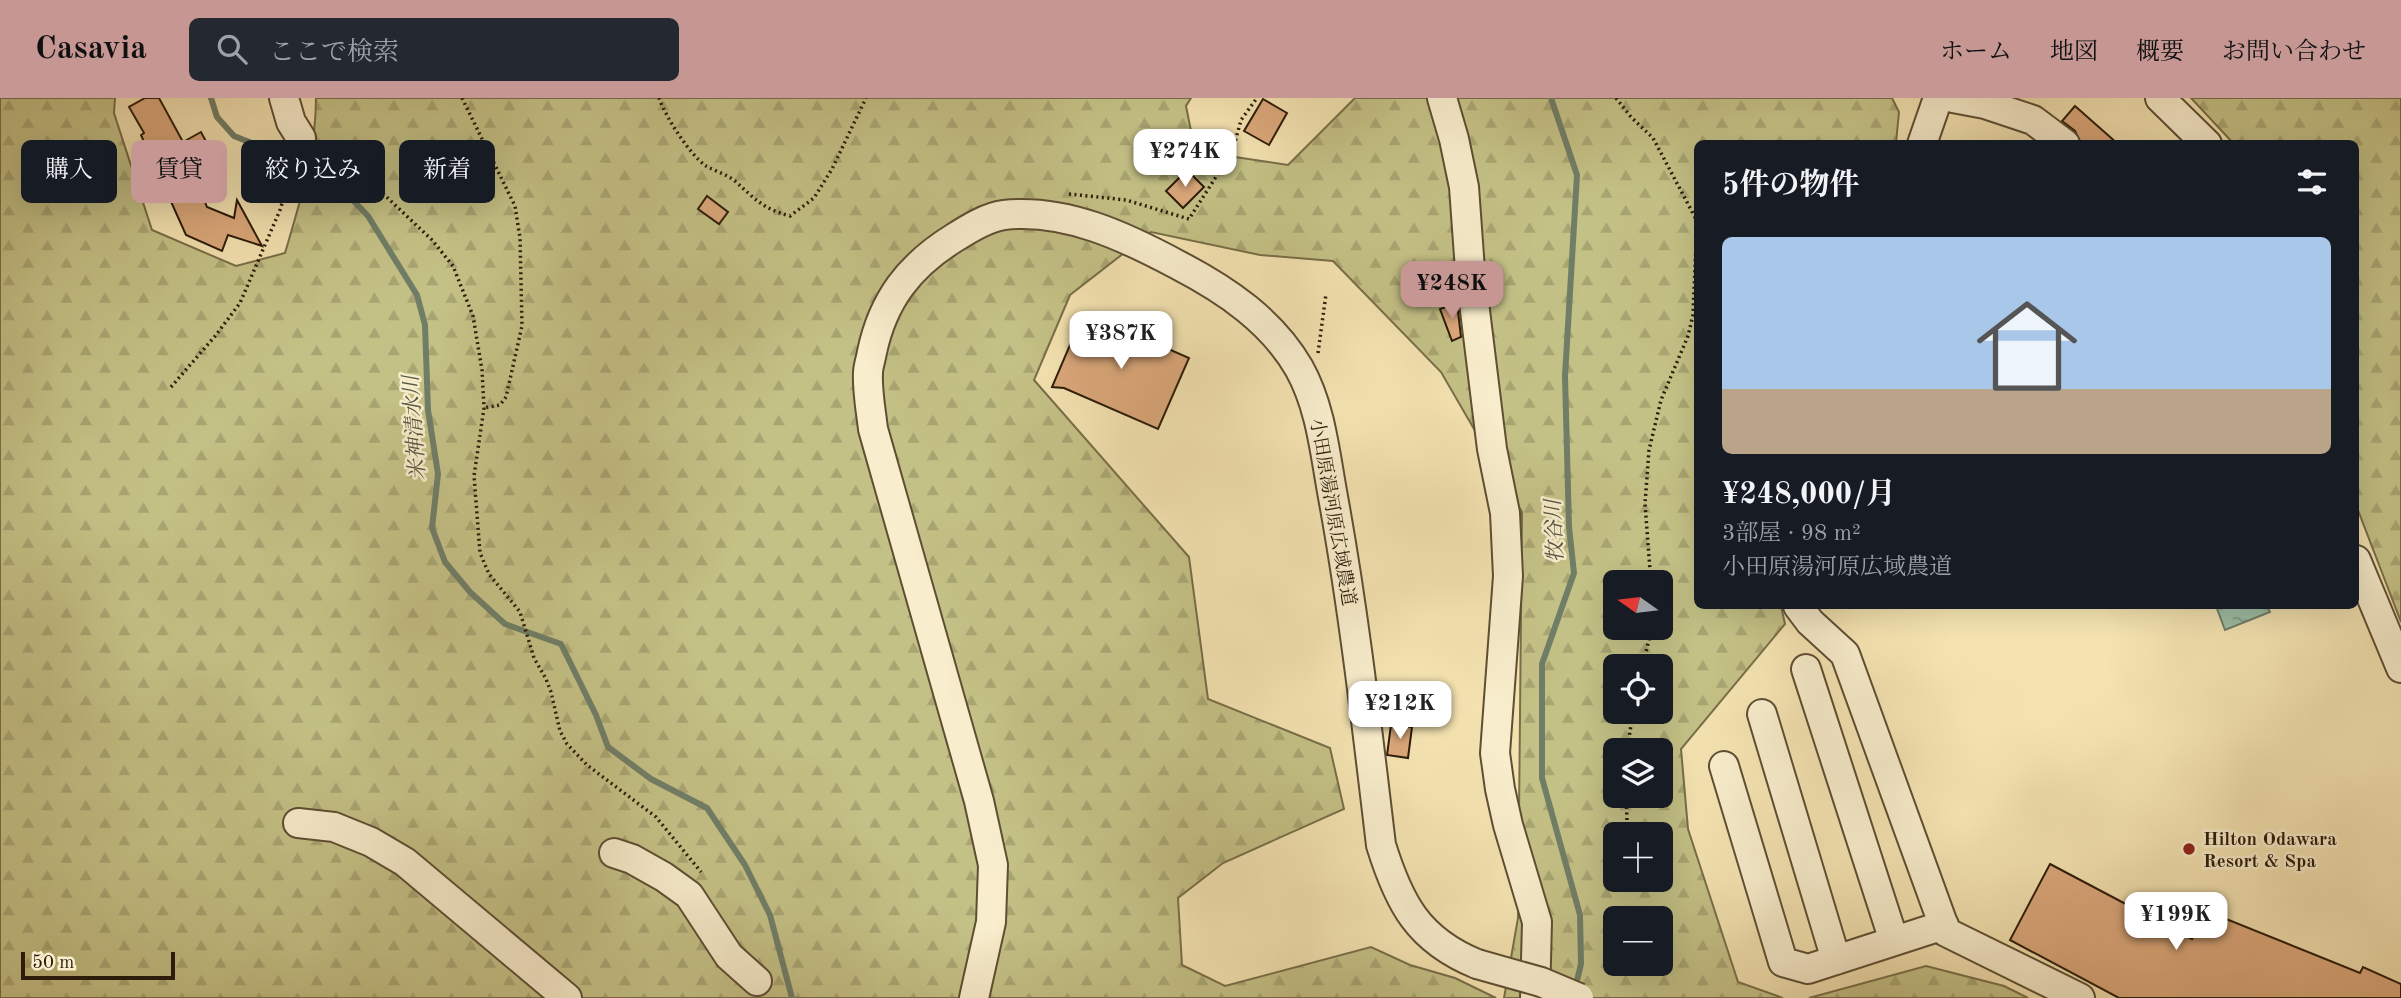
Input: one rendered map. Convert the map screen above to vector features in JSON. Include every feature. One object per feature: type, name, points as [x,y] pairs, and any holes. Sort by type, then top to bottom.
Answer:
[{"type":"street","points":[[285,98],[291,122],[301,138]]},
{"type":"street","points":[[1443,98],[1464,187],[1470,270],[1492,449],[1505,513],[1508,576],[1495,753],[1508,825],[1537,922],[1535,998]]},
{"type":"street","points":[[1923,140],[1938,98]]},
{"type":"street","points":[[1953,98],[1985,104],[2033,120],[2060,140]]},
{"type":"street","points":[[2160,98],[2203,140]]},
{"type":"street","name":"小田原湯河原広域農道","points":[[974,998],[991,922],[993,865],[979,801],[873,429],[868,373],[878,327],[894,292],[916,267],[941,246],[967,230],[1001,215],[1029,214],[1059,218],[1131,240],[1209,281],[1248,309],[1279,338],[1303,377],[1318,414],[1356,638],[1381,845],[1390,875],[1404,904],[1438,944],[1477,964],[1541,982],[1579,998]]},
{"type":"street","points":[[2359,567],[2401,668]]},
{"type":"street","points":[[1800,609],[1810,622],[1845,653],[1946,932],[2080,998]]},
{"type":"street","points":[[1806,669],[1894,941]]},
{"type":"street","points":[[1762,714],[1836,960]]},
{"type":"street","points":[[1724,766],[1783,962],[1808,969],[1944,925]]},
{"type":"street","points":[[298,823],[334,827],[371,842],[405,862],[568,998]]},
{"type":"street","points":[[614,853],[632,859],[689,895],[729,956],[757,981]]},
{"type":"path","points":[[462,98],[515,206],[520,238],[523,326],[506,397],[500,405],[484,408]]},
{"type":"path","points":[[659,98],[663,111],[703,164],[732,179],[756,202],[773,212],[790,216],[814,198],[832,169],[866,98]]},
{"type":"path","points":[[1065,194],[1126,200],[1189,219],[1221,169],[1235,142],[1241,120],[1257,98]]},
{"type":"path","points":[[1616,98],[1653,138],[1694,214]]},
{"type":"path","points":[[301,138],[336,154],[356,168],[432,240],[453,266],[473,316],[482,370],[484,408],[474,476],[480,554],[489,573],[517,606],[524,621],[534,658],[546,679],[560,731],[567,744],[587,765],[656,817],[705,878]]},
{"type":"path","points":[[171,387],[240,303],[282,203]]},
{"type":"path","points":[[1650,570],[1645,504],[1649,450],[1661,400],[1688,336],[1693,315],[1694,268]]},
{"type":"path","points":[[1303,377],[1316,367],[1326,294]]},
{"type":"green space","points":[[0,98],[115,98],[114,113],[131,165],[131,203],[143,203],[152,230],[236,266],[285,253],[299,203],[385,203],[385,140],[313,140],[316,98],[1191,98],[1186,106],[1195,151],[1288,165],[1355,98],[1892,98],[1899,112],[1896,140],[1694,140],[1694,609],[1782,609],[1785,624],[1681,749],[1688,829],[1738,982],[1783,998],[1504,998],[1518,918],[1522,512],[1441,372],[1333,261],[1260,255],[1151,232],[1070,295],[1034,380],[1189,557],[1208,699],[1330,748],[1344,809],[1223,863],[1178,898],[1182,965],[1225,986],[1371,947],[1410,965],[1455,978],[1496,998],[0,998]]},
{"type":"green space","points":[[2191,98],[2401,98],[2401,622],[2359,513],[2359,140],[2230,140]]},
{"type":"green space","points":[[1926,966],[2004,986],[2028,998],[1809,998]]},
{"type":"water","points":[[2217,609],[2268,609],[2270,612],[2225,630]]},
{"type":"building","points":[[145,98],[159,98],[182,140],[143,140],[141,135],[144,133],[129,107]]},
{"type":"building","points":[[1263,99],[1287,113],[1269,145],[1244,131]]},
{"type":"building","points":[[2075,106],[2113,140],[2079,140],[2075,131],[2062,121]]},
{"type":"building","points":[[201,132],[205,140],[187,140]]},
{"type":"building","points":[[1187,170],[1204,187],[1183,208],[1166,191]]},
{"type":"building","points":[[707,196],[728,212],[719,224],[698,209]]},
{"type":"building","points":[[237,200],[262,246],[228,235],[222,251],[186,235],[172,203],[205,203],[207,207],[234,218]]},
{"type":"building","points":[[1457,303],[1461,337],[1452,341],[1440,309]]},
{"type":"building","points":[[1084,312],[1189,358],[1158,429],[1064,388],[1052,387]]},
{"type":"building","points":[[1391,725],[1412,727],[1408,758],[1387,755]]},
{"type":"building","points":[[2050,864],[2192,939],[2204,910],[2360,973],[2363,967],[2401,984],[2401,998],[2119,998],[2010,940]]},
{"type":"waterway","name":"米神清水川","points":[[211,98],[217,117],[234,136],[316,169],[341,188],[368,216],[417,295],[425,325],[428,410],[438,474],[432,528],[445,562],[470,592],[505,624],[561,644],[596,715],[608,747],[651,779],[707,808],[745,865],[770,915],[792,998]]},
{"type":"waterway","name":"牧谷川","points":[[1551,98],[1577,175],[1565,376],[1569,527],[1574,573],[1542,664],[1542,778],[1580,915],[1581,964],[1575,989]]},
{"type":"place","name":"Hilton Odawara Resort & Spa","points":[[2189,849]]}]
